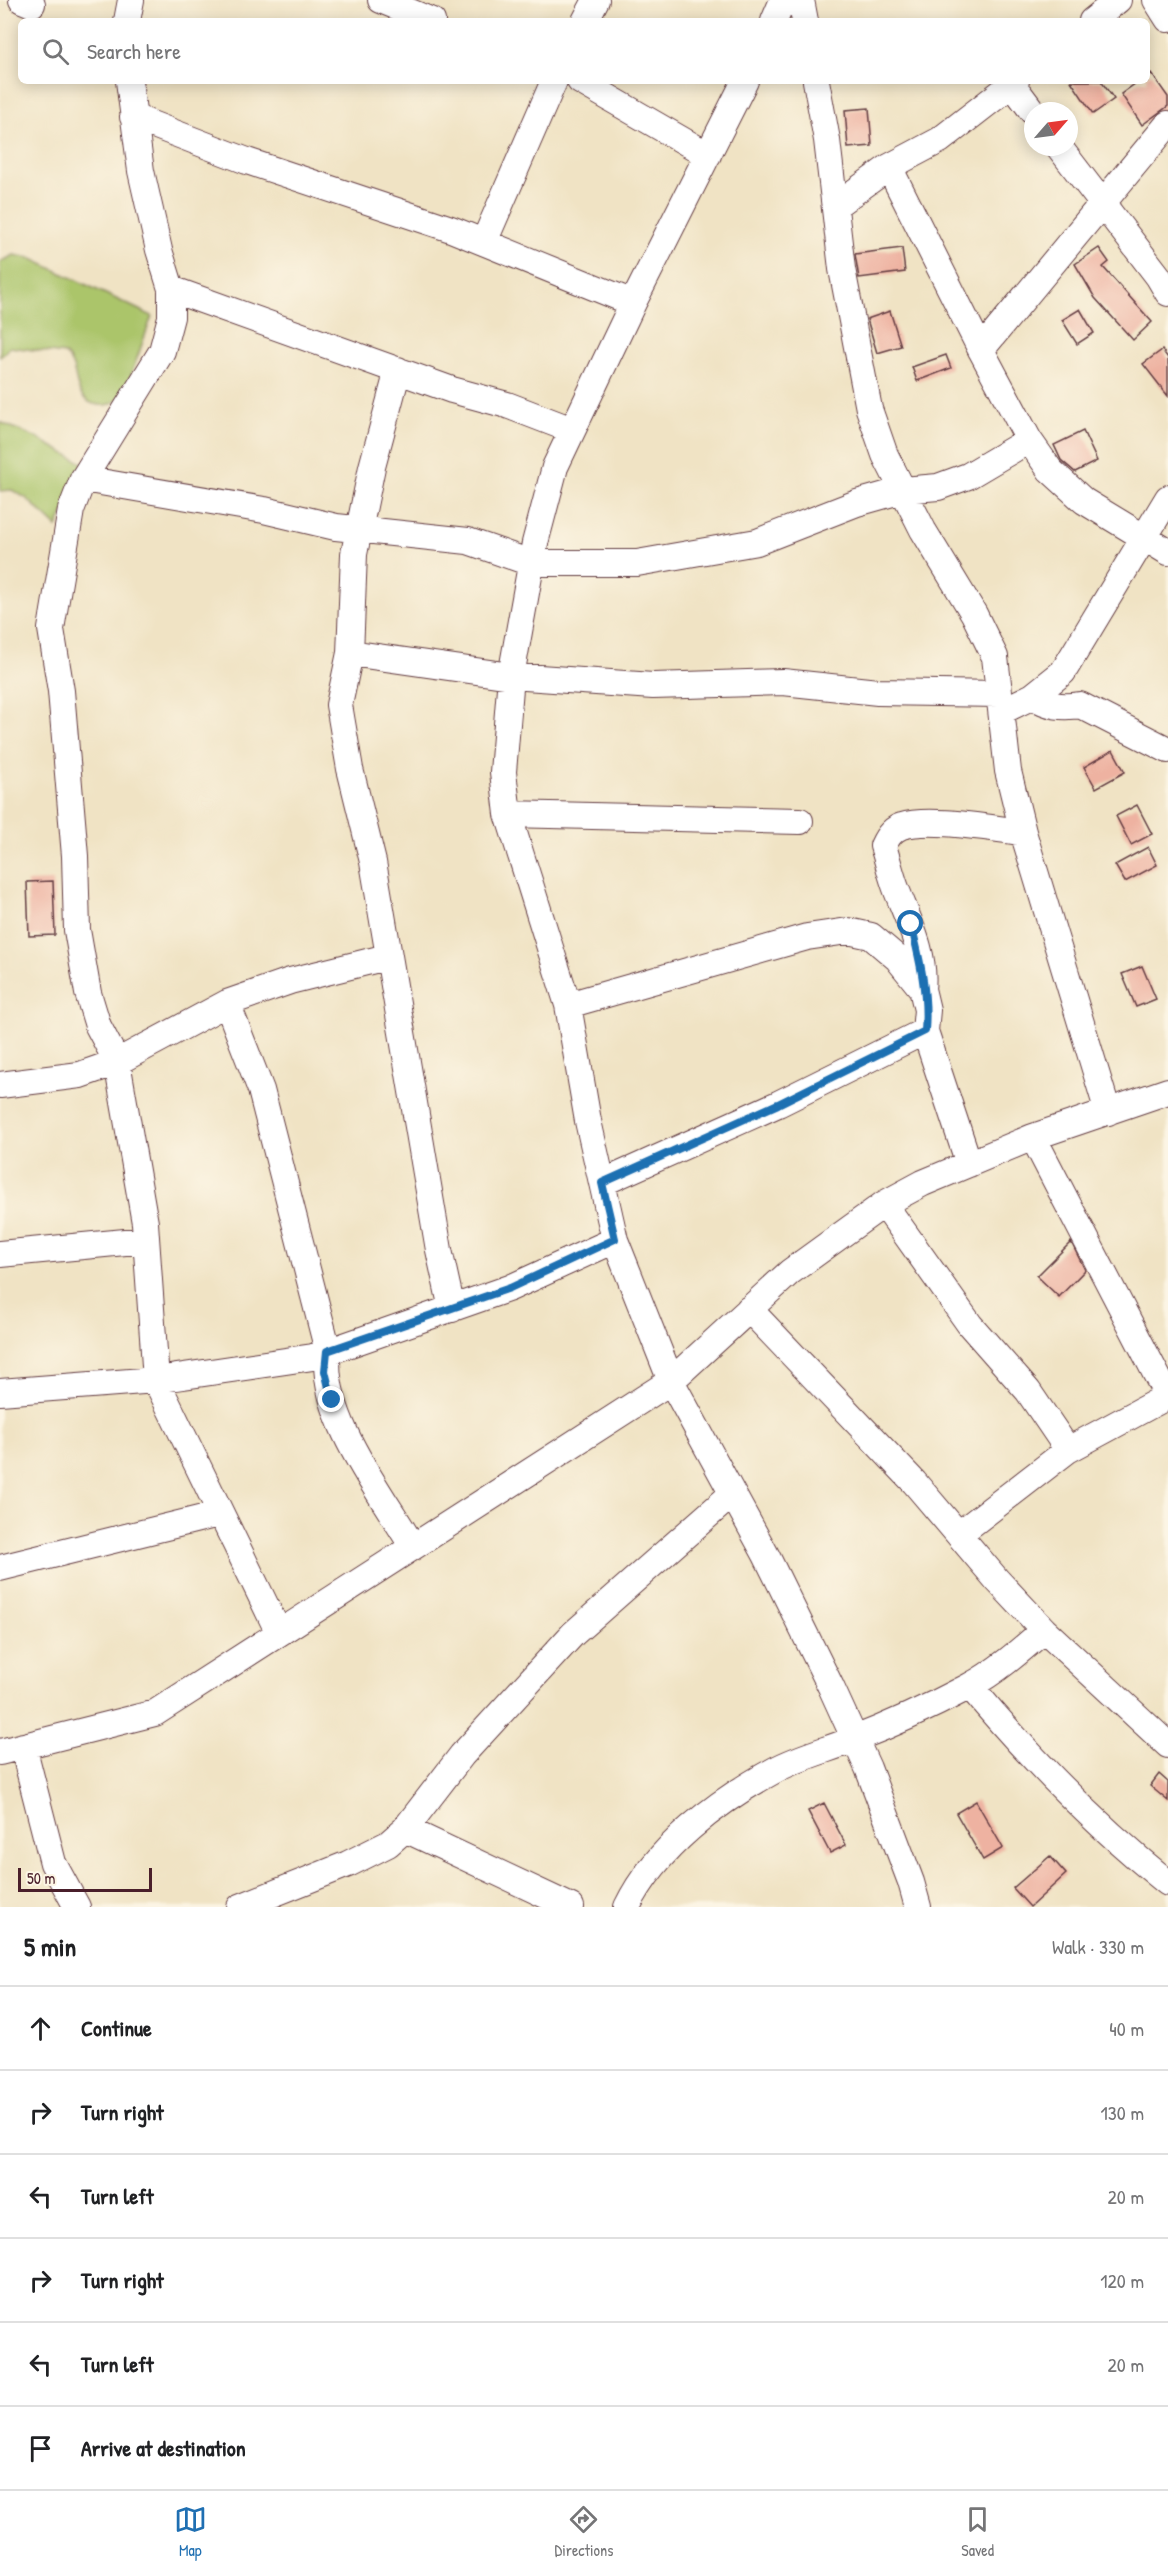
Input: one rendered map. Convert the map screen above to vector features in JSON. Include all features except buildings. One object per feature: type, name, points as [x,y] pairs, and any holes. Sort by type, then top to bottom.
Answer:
[{"type":"street","points":[[128,18],[131,0]]},
{"type":"street","points":[[381,0],[425,18]]},
{"type":"street","points":[[439,0],[445,18]]},
{"type":"street","points":[[587,18],[596,0]]},
{"type":"street","points":[[775,18],[783,0]]},
{"type":"street","points":[[801,0],[804,18]]},
{"type":"street","points":[[1096,18],[1118,0]]},
{"type":"street","points":[[1156,0],[1168,20]]},
{"type":"street","points":[[129,84],[149,205],[171,289],[171,317],[162,351],[83,479],[71,510],[51,629],[62,702],[75,856],[77,930],[88,993],[98,1026],[117,1062],[146,1240],[156,1380],[219,1514],[279,1633]]},
{"type":"street","points":[[484,242],[553,84]]},
{"type":"street","points":[[585,84],[708,155]]},
{"type":"street","points":[[744,84],[633,303],[555,467],[531,563],[511,676],[503,772],[508,814],[568,1005],[588,1121],[615,1239],[671,1381],[731,1495],[766,1555],[855,1739],[911,1882],[918,1907]]},
{"type":"street","points":[[817,84],[827,140],[842,268],[869,409],[885,455],[923,530],[974,614],[995,657],[1008,771],[1023,832],[1108,1112]]},
{"type":"street","points":[[835,206],[889,166],[940,140],[1011,84]]},
{"type":"street","points":[[1015,84],[1027,102]]},
{"type":"street","points":[[133,117],[247,161],[484,242],[633,303]]},
{"type":"street","points":[[981,350],[1168,124]]},
{"type":"street","points":[[1066,156],[1158,276],[1168,293]]},
{"type":"street","points":[[889,166],[981,350],[1029,440],[1050,470],[1084,501],[1168,552]]},
{"type":"street","points":[[171,289],[452,390],[507,405],[572,430]]},
{"type":"street","points":[[398,370],[354,554],[350,653],[339,705],[350,769],[373,862],[387,957],[439,1250],[452,1309]]},
{"type":"street","points":[[83,479],[264,510],[336,527],[468,542],[531,563],[637,563],[757,542],[857,503],[903,490],[938,487],[968,476],[1029,440]]},
{"type":"street","points":[[350,653],[511,676],[652,686],[783,682],[1001,702],[1033,696],[1063,672],[1168,498]]},
{"type":"street","points":[[1033,696],[1044,703],[1064,707],[1080,705],[1168,750]]},
{"type":"street","points":[[508,814],[800,821]]},
{"type":"street","points":[[969,1164],[925,1031],[927,1010],[922,989],[924,972],[911,924],[896,890],[883,846],[888,834],[899,826],[917,822],[1023,832]]},
{"type":"street","points":[[871,936],[884,930],[890,920],[896,890]]},
{"type":"street","points":[[568,1005],[807,937],[848,931],[871,936],[897,958],[922,989]]},
{"type":"street","points":[[0,1085],[80,1075],[117,1062],[227,1003],[290,981],[387,957]]},
{"type":"street","points":[[227,1003],[261,1090],[327,1351],[325,1371],[332,1400],[352,1446],[413,1547]]},
{"type":"street","points":[[602,1183],[778,1104],[925,1031]]},
{"type":"street","points":[[77,1907],[53,1863],[7,1748],[155,1713],[671,1381],[790,1272],[884,1204],[923,1183],[1033,1137],[1108,1112],[1166,1097]]},
{"type":"street","points":[[959,1534],[1068,1450],[1168,1396],[1033,1137]]},
{"type":"street","points":[[884,1204],[970,1325],[1028,1391],[1068,1450]]},
{"type":"street","points":[[0,1392],[156,1380],[291,1361],[327,1351],[510,1288],[615,1239]]},
{"type":"street","points":[[0,1254],[146,1240]]},
{"type":"street","points":[[749,1309],[914,1482],[1044,1630],[1168,1745]]},
{"type":"street","points":[[240,1907],[348,1864],[388,1844],[405,1829],[462,1755],[573,1634],[731,1495]]},
{"type":"street","points":[[0,1568],[219,1514]]},
{"type":"street","points":[[627,1907],[636,1888],[672,1844],[728,1800],[777,1769],[855,1739],[970,1686],[1008,1662],[1044,1630]]},
{"type":"street","points":[[970,1686],[1023,1749],[1063,1791],[1168,1883]]},
{"type":"street","points":[[405,1829],[571,1907]]},
{"type":"green space","points":[[14,255],[30,258],[152,316],[124,395],[110,404],[103,405],[87,400],[78,389],[73,367],[65,354],[10,347],[0,357],[0,262]]},
{"type":"green space","points":[[0,422],[37,438],[86,465],[57,527],[26,498],[12,490],[0,491]]},
{"type":"route","points":[[332,1400],[325,1371],[327,1351],[510,1288],[615,1239],[602,1183],[778,1104],[925,1031],[927,1010],[922,989],[924,972],[911,924]]}]
